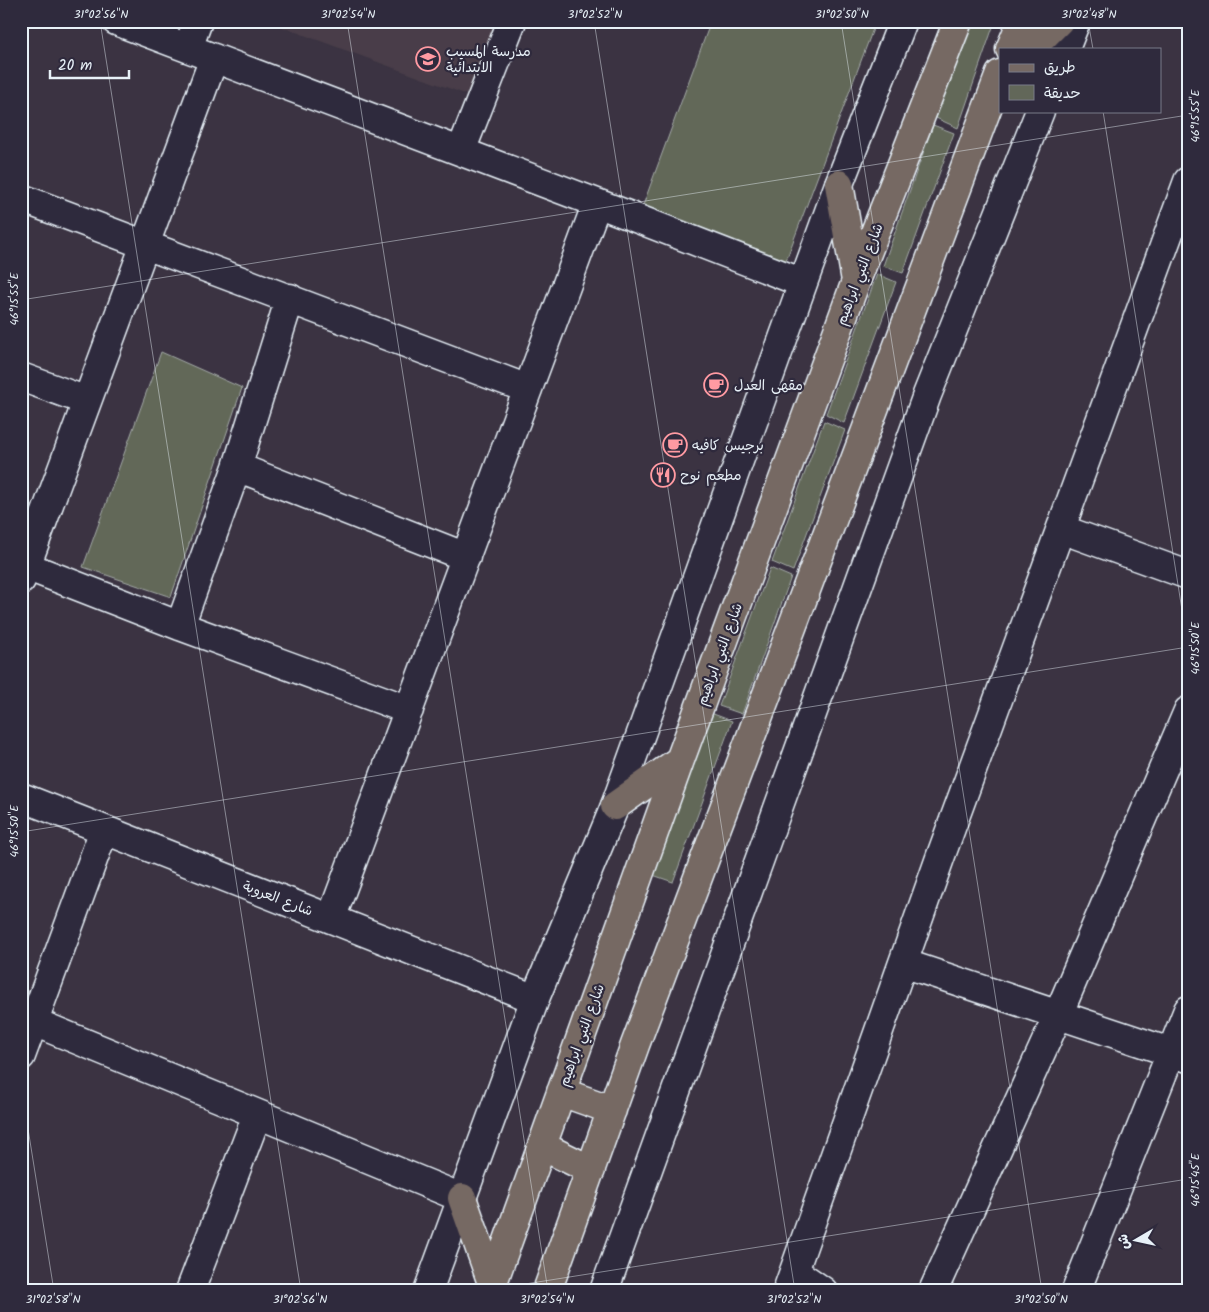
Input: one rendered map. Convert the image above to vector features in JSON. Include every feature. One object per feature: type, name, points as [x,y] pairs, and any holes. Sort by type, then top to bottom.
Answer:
[{"type":"main road","name":"شارع النبي ابراهيم","points":[[491,1287],[680,760],[856,281],[958,21]]},
{"type":"main road","points":[[1010,48],[1022,21]]},
{"type":"main road","points":[[1032,48],[1059,21]]},
{"type":"main road","points":[[547,1291],[612,1110],[999,79]]},
{"type":"main road","points":[[839,184],[856,281]]},
{"type":"main road","points":[[615,806],[680,760]]},
{"type":"main road","points":[[561,1092],[612,1110]]},
{"type":"main road","points":[[542,1146],[590,1170]]},
{"type":"main road","points":[[462,1198],[491,1287]]},
{"type":"main road","points":[[559,1258],[567,1291]]},
{"type":"street","points":[[116,21],[803,283]]},
{"type":"street","points":[[188,48],[198,21]]},
{"type":"street","points":[[461,152],[512,21]]},
{"type":"street","points":[[428,1291],[535,999],[615,806],[839,184],[903,21]]},
{"type":"street","points":[[1065,48],[1076,21]]},
{"type":"street","points":[[214,58],[23,570],[409,710]]},
{"type":"street","points":[[604,1291],[927,395],[1040,112]]},
{"type":"street","points":[[823,1291],[791,1281],[903,963],[1188,181]]},
{"type":"street","points":[[21,198],[528,389]]},
{"type":"street","points":[[331,919],[597,203]]},
{"type":"street","points":[[180,626],[237,467],[290,298]]},
{"type":"street","points":[[21,377],[87,402]]},
{"type":"street","points":[[237,467],[466,557]]},
{"type":"street","points":[[1061,529],[1188,575]]},
{"type":"street","points":[[933,1291],[1058,1015],[1188,711]]},
{"type":"street","name":"شارع العروبة","points":[[21,797],[535,999]]},
{"type":"street","points":[[21,1056],[104,830]]},
{"type":"street","points":[[903,963],[1179,1055]]},
{"type":"street","points":[[1076,1291],[1179,1055],[1188,1010]]},
{"type":"street","points":[[34,1022],[462,1198]]},
{"type":"street","points":[[190,1291],[256,1114]]},
{"type":"shaded area","name":"مدرسة المسيب الابتدائية","points":[[266,21],[502,21],[473,97]]},
{"type":"green space","points":[[711,21],[876,21],[785,263],[642,208]]},
{"type":"green space","points":[[971,21],[995,21],[958,128],[936,118]]},
{"type":"green space","points":[[933,125],[954,133],[903,273],[883,266]]},
{"type":"green space","points":[[877,274],[896,282],[844,423],[826,414]]},
{"type":"green space","points":[[161,352],[242,388],[171,597],[83,567]]},
{"type":"green space","points":[[824,421],[845,430],[793,571],[772,562]]},
{"type":"green space","points":[[770,568],[791,577],[742,714],[719,706]]},
{"type":"green space","points":[[708,712],[732,721],[673,882],[647,873]]},
{"type":"place","name":"مدرسة المسيب الابتدائية","points":[[428,59]]},
{"type":"place","name":"مقهى العدل","points":[[716,385]]},
{"type":"place","name":"برجيس كافيه","points":[[675,445]]},
{"type":"place","name":"مطعم نوح","points":[[663,475]]}]
